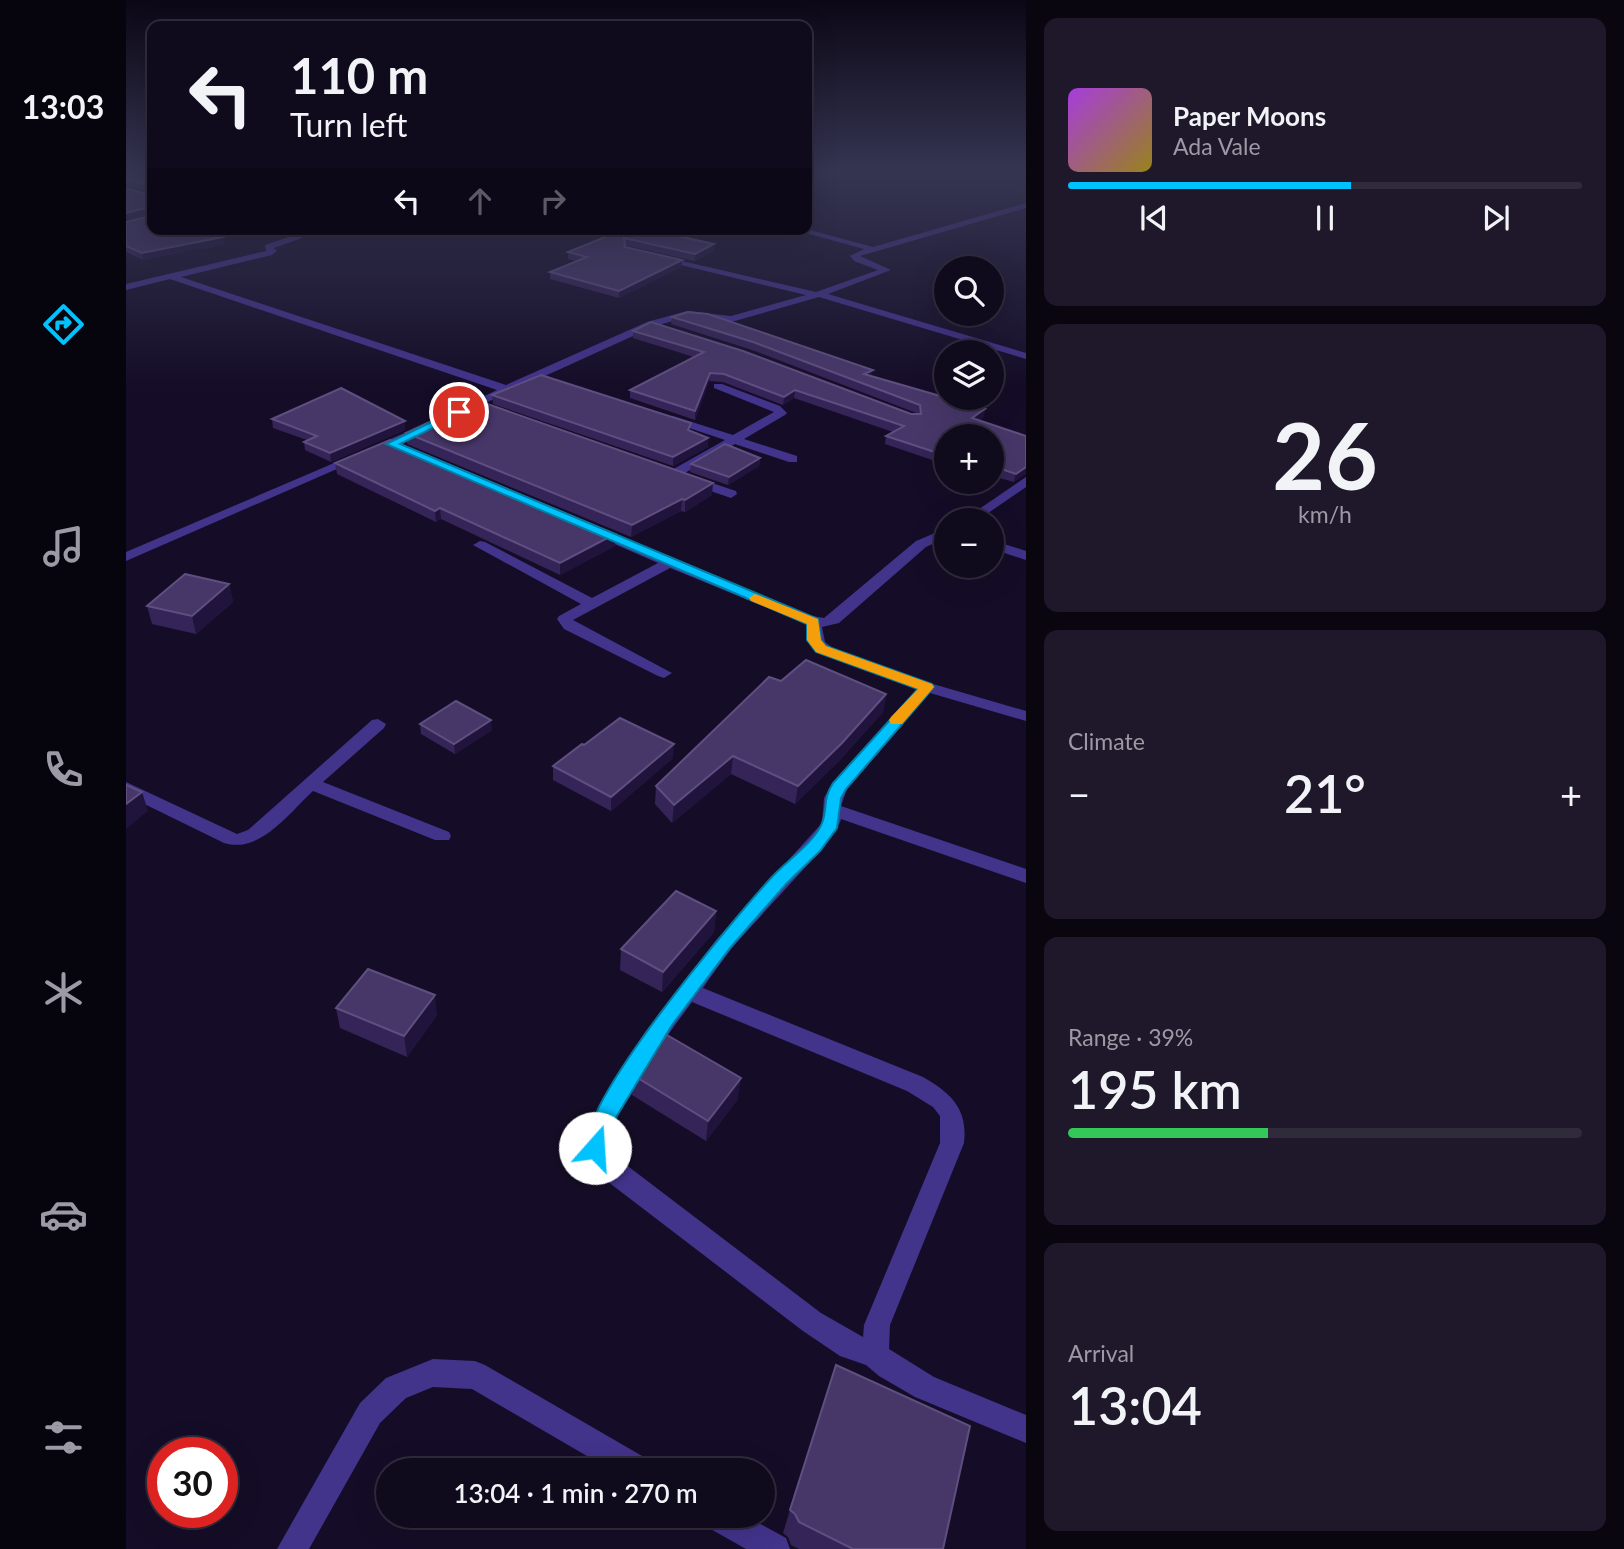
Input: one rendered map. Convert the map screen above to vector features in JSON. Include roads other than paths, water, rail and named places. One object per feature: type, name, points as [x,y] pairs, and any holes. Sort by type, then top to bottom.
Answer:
[{"type":"street","points":[[126,287],[269,253],[273,251],[270,246],[275,244]]},
{"type":"street","points":[[858,244],[873,248]]},
{"type":"street","points":[[448,417],[536,374],[651,324],[687,314],[731,319],[817,295],[886,270],[854,256],[886,244]]},
{"type":"street","points":[[653,255],[817,295],[1026,356]]},
{"type":"street","points":[[170,276],[506,389]]},
{"type":"street","points":[[651,324],[674,332]]},
{"type":"street","points":[[536,374],[562,383]]},
{"type":"street","points":[[718,386],[776,408],[781,413],[669,472],[731,494]]},
{"type":"street","points":[[476,404],[500,412]]},
{"type":"street","points":[[663,416],[793,459]]},
{"type":"street","points":[[126,557],[398,447],[437,423]]},
{"type":"street","points":[[987,508],[1026,481]]},
{"type":"street","points":[[581,524],[814,622],[825,624],[844,614],[921,544],[934,538]]},
{"type":"street","points":[[480,545],[591,603]]},
{"type":"street","points":[[1004,548],[1026,556]]},
{"type":"street","points":[[664,673],[564,623],[569,616],[591,603],[670,562]]},
{"type":"street","points":[[814,622],[814,640],[821,649],[927,687],[1026,716]]},
{"type":"street","points":[[927,687],[839,786],[831,809],[831,824],[814,846],[740,925],[653,1037],[610,1108],[597,1134],[595,1148],[599,1158],[813,1322],[850,1346],[874,1355],[887,1368],[909,1380],[1026,1429]]},
{"type":"street","points":[[126,788],[238,841],[255,834],[378,724]]},
{"type":"street","points":[[311,784],[442,836]]},
{"type":"street","points":[[831,809],[1026,876]]},
{"type":"street","points":[[688,991],[915,1084],[940,1098],[951,1110],[956,1126],[952,1143],[877,1325],[874,1355]]},
{"type":"street","points":[[292,1549],[370,1413],[396,1388],[433,1373],[475,1376],[618,1458]]},
{"type":"street","points":[[739,1528],[775,1549]]}]
